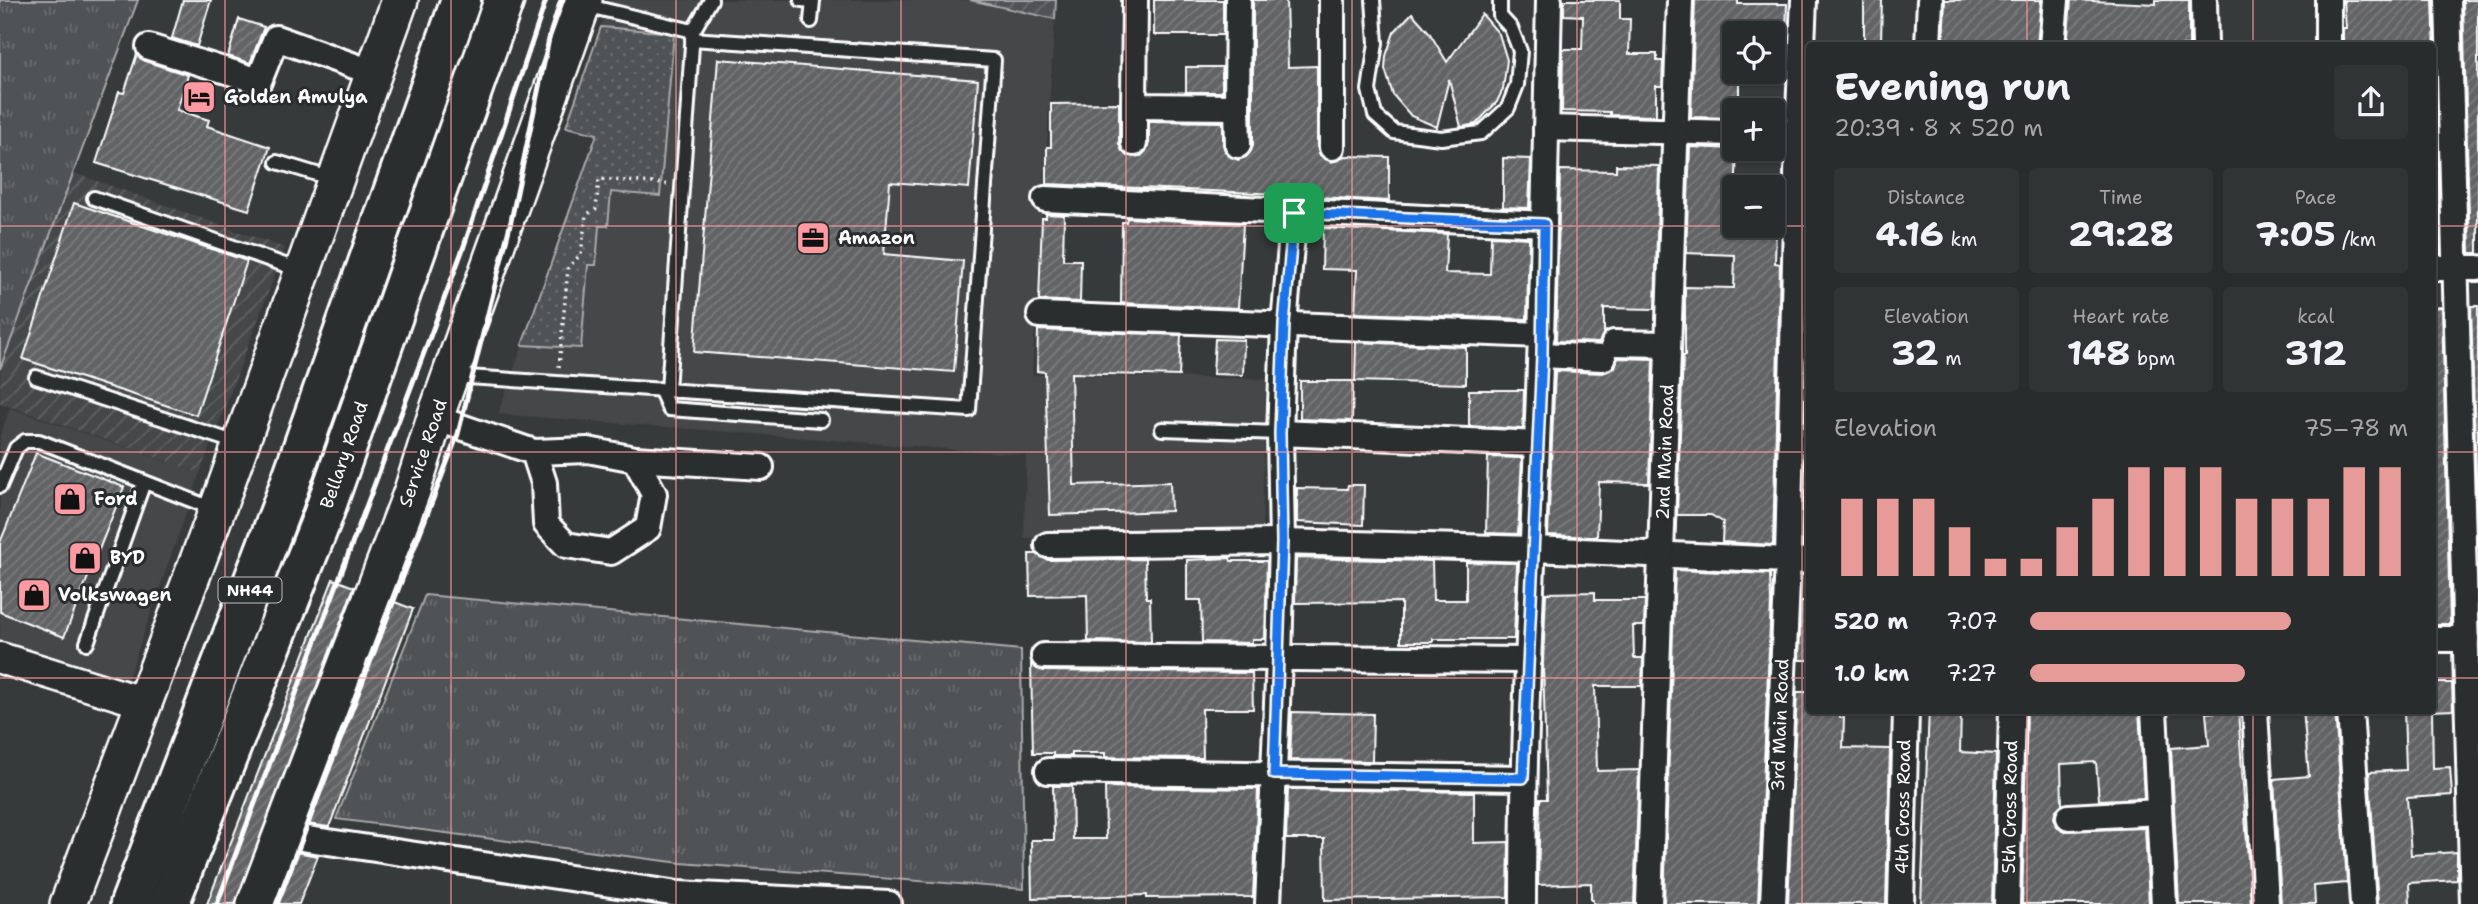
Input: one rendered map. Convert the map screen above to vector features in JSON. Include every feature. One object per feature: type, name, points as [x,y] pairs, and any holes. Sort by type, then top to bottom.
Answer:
[{"type":"highway","name":"NH44","points":[[130,904],[282,506],[461,0]]},
{"type":"highway","name":"Bellary Road","points":[[169,904],[321,521],[504,0]]},
{"type":"main road","points":[[68,904],[217,510],[400,0]]},
{"type":"main road","name":"Service Road","points":[[255,904],[412,491],[435,418],[584,2]]},
{"type":"street","points":[[1134,143],[1135,0]]},
{"type":"street","points":[[1238,0],[1238,145]]},
{"type":"street","points":[[1332,0],[1332,147]]},
{"type":"street","points":[[1523,904],[1523,778],[1542,345],[1549,0]]},
{"type":"street","name":"2nd Main Road","points":[[1649,904],[1679,0]]},
{"type":"street","name":"3rd Main Road","points":[[1773,904],[1799,560],[1804,0]]},
{"type":"street","points":[[1928,42],[1930,0]]},
{"type":"street","points":[[2052,42],[2056,0]]},
{"type":"street","points":[[2204,0],[2205,42]]},
{"type":"street","points":[[2328,0],[2329,42]]},
{"type":"street","points":[[2448,0],[2473,904]]},
{"type":"street","points":[[149,47],[259,81],[276,38],[374,74]]},
{"type":"street","points":[[1134,106],[1237,107]]},
{"type":"street","points":[[1546,128],[1722,133]]},
{"type":"street","points":[[1785,134],[1804,134]]},
{"type":"street","points":[[1045,200],[1544,224]]},
{"type":"street","points":[[1268,904],[1279,659],[1282,542],[1280,433],[1284,324],[1294,213]]},
{"type":"street","points":[[1040,315],[1284,324],[1608,351],[1668,344]]},
{"type":"street","points":[[435,418],[534,452],[588,450],[635,459],[761,467]]},
{"type":"street","points":[[1280,433],[1538,444]]},
{"type":"street","points":[[534,452],[544,484],[546,524],[566,545],[611,552],[648,528],[654,494],[635,459]]},
{"type":"street","points":[[1048,545],[1282,542],[1799,560]]},
{"type":"street","points":[[2436,639],[2466,639]]},
{"type":"street","points":[[1044,656],[1529,660]]},
{"type":"street","points":[[0,658],[145,703]]},
{"type":"street","name":"4th Cross Road","points":[[1901,904],[1906,714]]},
{"type":"street","name":"5th Cross Road","points":[[2007,904],[2012,714]]},
{"type":"street","points":[[2154,714],[2164,904]]},
{"type":"street","points":[[2255,714],[2266,904]]},
{"type":"street","points":[[2350,714],[2363,904]]},
{"type":"street","points":[[1048,771],[1523,778]]},
{"type":"street","points":[[2069,817],[2159,812]]},
{"type":"street","points":[[281,835],[678,894],[773,901],[889,904]]},
{"type":"lane","points":[[711,0],[692,35],[664,390],[669,409],[821,420]]},
{"type":"lane","points":[[801,0],[813,1],[811,21]]},
{"type":"lane","points":[[1373,0],[1376,43],[1369,90],[1374,115],[1394,132],[1441,138],[1481,134],[1508,108],[1517,85],[1520,51],[1511,28],[1500,16],[1500,0]]},
{"type":"lane","points":[[450,376],[970,410],[994,60],[692,35],[584,2]]},
{"type":"lane","points":[[277,162],[336,180]]},
{"type":"lane","points":[[94,198],[303,272]]},
{"type":"lane","points":[[36,377],[241,444]]},
{"type":"lane","points":[[1162,429],[1280,433]]},
{"type":"lane","points":[[0,486],[16,448],[25,441],[39,442],[217,510]]},
{"type":"lane","points":[[87,643],[144,482]]},
{"type":"path","points":[[557,383],[568,268],[582,254],[586,215],[596,209],[599,179],[682,185]]},
{"type":"shaded area","points":[[610,0],[1056,0],[1032,375],[1266,379],[1262,531],[1024,538],[1026,455],[498,414],[597,134],[566,127]]},
{"type":"shaded area","points":[[72,172],[285,248],[200,473],[0,403],[0,369]]},
{"type":"shaded area","name":"BYD","points":[[10,408],[200,473],[125,687],[0,644],[0,436]]},
{"type":"green space","points":[[0,0],[138,0],[0,369]]},
{"type":"green space","points":[[970,0],[1056,0],[1055,19]]},
{"type":"green space","points":[[601,27],[674,33],[660,196],[611,192],[608,226],[599,226],[596,265],[588,265],[581,348],[522,345],[597,134],[566,127]]},
{"type":"green space","points":[[425,595],[1021,650],[1024,889],[681,863],[336,819]]},
{"type":"building","points":[[183,0],[211,0],[197,46],[172,38]]},
{"type":"building","points":[[1154,0],[1223,0],[1223,35],[1154,35]]},
{"type":"building","points":[[1253,0],[1286,0],[1288,67],[1317,66],[1317,147],[1320,155],[1331,162],[1344,156],[1389,157],[1389,201],[1047,184],[1047,147],[1051,147],[1051,104],[1119,103],[1119,144],[1127,156],[1141,156],[1146,151],[1149,143],[1149,121],[1223,122],[1223,145],[1226,153],[1238,160],[1246,157],[1253,145]]},
{"type":"building","points":[[1564,0],[1620,0],[1620,19],[1630,19],[1629,54],[1657,54],[1657,61],[1663,61],[1662,86],[1656,86],[1656,116],[1562,111],[1563,49],[1582,49],[1583,16],[1564,15]]},
{"type":"building","points":[[1695,0],[1738,0],[1738,4],[1787,4],[1786,33],[1785,21],[1722,21],[1722,84],[1739,84],[1739,98],[1722,98],[1722,118],[1691,117]]},
{"type":"building","points":[[1864,0],[1882,0],[1881,42],[1864,42]]},
{"type":"building","points":[[1945,0],[2041,0],[2037,42],[1943,42]]},
{"type":"building","points":[[2071,0],[2156,4],[2156,0],[2189,0],[2189,42],[2067,42]]},
{"type":"building","points":[[2344,0],[2433,0],[2435,42],[2343,42],[2343,28],[2346,28]]},
{"type":"building","points":[[2463,0],[2478,0],[2478,253],[2470,253]]},
{"type":"building","points":[[1412,13],[1429,32],[1447,62],[1482,14],[1499,34],[1507,60],[1503,89],[1497,102],[1476,124],[1461,127],[1449,79],[1437,127],[1411,116],[1393,95],[1385,69],[1386,56],[1394,32]]},
{"type":"building","points":[[239,19],[264,27],[250,63],[228,56]]},
{"type":"building","points":[[1785,43],[1787,43],[1785,82]]},
{"type":"building","points":[[137,54],[145,61],[188,75],[177,110],[209,120],[207,126],[270,147],[249,210],[96,163],[119,92],[124,93]]},
{"type":"building","points":[[718,59],[978,80],[969,188],[890,182],[884,254],[963,261],[954,372],[694,352]]},
{"type":"building","points":[[1186,67],[1222,67],[1222,92],[1186,92]]},
{"type":"building","points":[[2436,112],[2440,253],[2436,253]]},
{"type":"building","points":[[1690,147],[1722,148],[1722,161],[1737,161],[1736,175],[1722,175],[1722,238],[1776,238],[1775,263],[1780,264],[1773,545],[1722,542],[1723,522],[1711,515],[1677,515],[1685,356],[1685,287],[1734,288],[1735,255],[1686,253]]},
{"type":"building","points":[[1503,158],[1531,159],[1529,208],[1503,207]]},
{"type":"building","points":[[1616,165],[1659,166],[1655,309],[1604,308],[1604,333],[1599,343],[1556,341],[1560,170],[1616,171]]},
{"type":"building","points":[[74,203],[247,261],[196,415],[23,359]]},
{"type":"building","points":[[1046,214],[1064,215],[1063,260],[1081,260],[1080,302],[1039,300],[1042,218],[1046,218]]},
{"type":"building","points":[[1127,218],[1243,224],[1238,308],[1121,303],[1122,222],[1126,222]]},
{"type":"building","points":[[1323,228],[1447,234],[1445,273],[1490,274],[1491,236],[1529,238],[1527,319],[1355,313],[1357,270],[1322,269]]},
{"type":"building","points":[[2471,306],[2478,306],[2478,547]]},
{"type":"building","points":[[2442,307],[2450,624],[2436,624],[2436,308]]},
{"type":"building","points":[[1038,330],[1181,335],[1179,376],[1071,373],[1074,485],[1170,482],[1171,511],[1050,515],[1045,372],[1037,371]]},
{"type":"building","points":[[1215,339],[1244,340],[1243,375],[1213,374]]},
{"type":"building","points":[[1356,342],[1466,347],[1466,384],[1355,381]]},
{"type":"building","points":[[1618,358],[1653,359],[1649,483],[1599,482],[1597,537],[1548,535],[1555,371],[1603,373],[1615,367]]},
{"type":"building","points":[[1300,381],[1353,381],[1352,421],[1300,419]]},
{"type":"building","points":[[1469,390],[1524,390],[1523,429],[1469,426]]},
{"type":"building","points":[[1806,433],[1806,546],[1803,546]]},
{"type":"building","points":[[36,453],[124,487],[64,637],[0,612],[0,543]]},
{"type":"building","points":[[1488,457],[1522,458],[1518,534],[1486,533]]},
{"type":"building","points":[[1348,485],[1364,485],[1363,525],[1297,522],[1297,488],[1347,489]]},
{"type":"building","points":[[1029,554],[1037,554],[1048,560],[1145,559],[1146,598],[1150,598],[1151,642],[1088,641],[1087,595],[1030,596]]},
{"type":"building","points":[[1230,558],[1231,561],[1267,561],[1265,639],[1252,639],[1252,643],[1202,642],[1201,600],[1187,600],[1187,560]]},
{"type":"building","points":[[1296,558],[1432,561],[1433,600],[1466,600],[1466,562],[1517,563],[1514,639],[1433,639],[1433,642],[1401,642],[1401,602],[1295,603]]},
{"type":"building","points":[[1675,570],[1770,574],[1758,904],[1664,904]]},
{"type":"building","points":[[333,579],[354,587],[235,904],[207,904]]},
{"type":"building","points":[[1595,592],[1595,600],[1645,600],[1644,626],[1633,626],[1634,658],[1643,658],[1642,686],[1595,686],[1597,771],[1639,770],[1634,904],[1593,904],[1591,883],[1538,885],[1540,799],[1547,799],[1543,663],[1546,593]]},
{"type":"building","points":[[392,601],[413,609],[329,827],[307,824]]},
{"type":"building","points":[[1801,602],[1806,602],[1806,660],[1799,660]]},
{"type":"building","points":[[1031,664],[1044,671],[1252,673],[1253,709],[1202,709],[1203,758],[1105,757],[1105,753],[1053,756],[1053,753],[1033,753]]},
{"type":"building","points":[[2436,683],[2452,683],[2453,710],[2436,711]]},
{"type":"building","points":[[1797,692],[1806,692],[1806,714],[1840,714],[1840,718],[1844,718],[1843,748],[1890,749],[1886,904],[1788,904]]},
{"type":"building","points":[[1292,712],[1373,714],[1372,761],[1290,760]]},
{"type":"building","points":[[1929,714],[1961,714],[1960,752],[1996,754],[1992,904],[1921,904]]},
{"type":"building","points":[[2027,714],[2139,714],[2144,798],[2099,800],[2096,762],[2061,764],[2062,804],[2054,817],[2056,825],[2062,831],[2145,828],[2149,904],[2022,904]]},
{"type":"building","points":[[2206,714],[2238,714],[2251,904],[2179,904],[2171,748],[2209,745]]},
{"type":"building","points":[[2303,714],[2335,714],[2347,883],[2314,886],[2315,904],[2281,904],[2274,779],[2309,776]]},
{"type":"building","points":[[2404,714],[2432,714],[2433,768],[2450,767],[2452,795],[2407,798],[2411,855],[2457,852],[2457,880],[2409,883],[2410,904],[2378,904],[2369,772],[2406,770]]},
{"type":"building","points":[[1053,786],[1072,786],[1073,839],[1106,839],[1105,787],[1258,789],[1253,897],[1147,898],[1147,895],[1032,898],[1031,840],[1054,840]]},
{"type":"building","points":[[1288,789],[1474,792],[1474,843],[1509,842],[1508,897],[1325,900],[1324,839],[1286,839]]},
{"type":"building","points":[[296,852],[318,856],[299,904],[277,904]]},
{"type":"railway","points":[[217,904],[464,246],[546,0]]},
{"type":"railway","points":[[277,904],[458,434],[511,221],[550,34],[561,0]]},
{"type":"place","name":"Golden Amulya","points":[[199,97]]},
{"type":"place","name":"Amazon","points":[[813,238]]},
{"type":"place","name":"Ford","points":[[70,499]]},
{"type":"place","name":"BYD","points":[[85,558]]},
{"type":"place","name":"Volkswagen","points":[[34,595]]},
{"type":"route","points":[[1294,213],[1544,224],[1542,355],[1523,778],[1274,774],[1282,542],[1280,433],[1284,324],[1294,213]]}]
